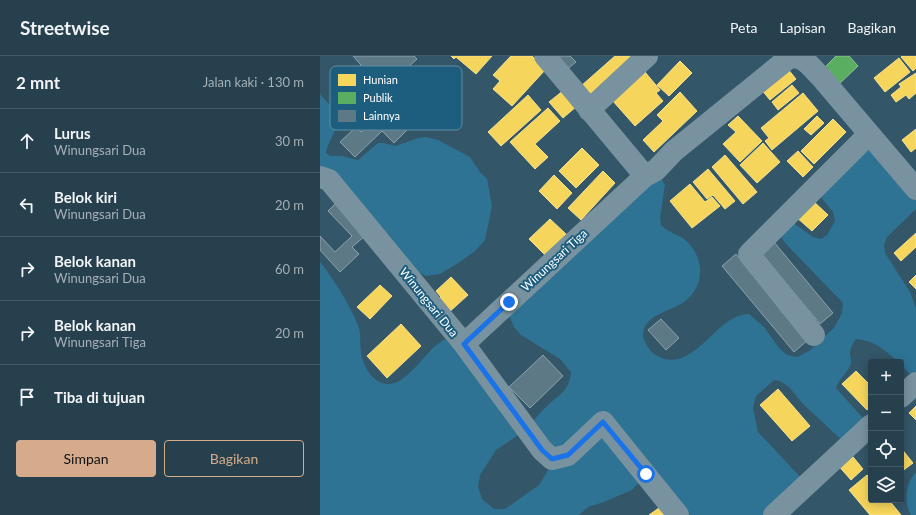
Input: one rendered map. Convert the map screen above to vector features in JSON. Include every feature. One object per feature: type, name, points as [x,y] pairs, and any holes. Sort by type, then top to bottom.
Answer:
[{"type":"street","points":[[545,56],[645,176]]},
{"type":"street","points":[[589,110],[647,56]]},
{"type":"street","name":"Winungsari Tiga","points":[[464,344],[645,176],[656,170],[674,151],[790,57],[797,56],[804,60],[820,76],[869,134]]},
{"type":"street","points":[[814,335],[749,254],[869,134],[916,189]]},
{"type":"street","name":"Winungsari Dua","points":[[320,177],[329,180],[464,344],[542,450],[552,459],[568,455],[603,422],[678,515]]},
{"type":"street","points":[[903,395],[916,383]]},
{"type":"street","points":[[774,515],[868,428]]},
{"type":"shaded area","points":[[320,94],[330,105],[330,130],[335,130],[326,153],[331,156],[342,156],[358,160],[378,143],[396,146],[418,138],[426,137],[438,140],[470,157],[480,172],[487,179],[492,206],[485,240],[474,252],[440,274],[426,276],[410,269],[320,177]]},
{"type":"shaded area","points":[[869,134],[916,189],[916,209],[887,237],[884,245],[885,253],[910,292],[916,308],[916,380],[904,368],[904,359],[894,359],[874,344],[856,339],[850,354],[850,366],[839,381],[836,388],[868,424],[868,428],[848,446],[803,404],[789,387],[780,381],[774,380],[756,396],[753,408],[758,432],[807,484],[774,515],[678,515],[646,475],[632,490],[588,507],[579,515],[320,515],[320,262],[336,284],[352,312],[359,328],[361,352],[364,364],[376,380],[388,384],[400,381],[410,373],[434,347],[445,339],[527,429],[541,412],[563,392],[570,379],[571,372],[560,359],[521,335],[514,327],[509,315],[656,170],[665,185],[660,218],[661,225],[683,238],[691,246],[699,262],[700,271],[696,288],[691,295],[684,302],[653,318],[644,328],[643,337],[650,350],[653,353],[667,359],[680,359],[692,353],[725,324],[737,317],[749,314],[764,327],[779,348],[787,355],[797,357],[809,351],[834,328],[842,313],[843,303],[785,243],[781,237],[778,225],[792,222],[813,237],[821,239],[827,235],[835,221],[833,212],[814,189]],"holes":[[[527,429],[552,459],[547,472],[539,485],[505,509],[494,509],[482,499],[478,487],[480,475],[496,450]]]},
{"type":"shaded area","points":[[916,472],[916,515],[911,515],[906,499],[910,481]]},
{"type":"building: Hunian","points":[[451,56],[492,56],[476,74],[456,57],[454,59]]},
{"type":"building: Hunian","points":[[511,56],[532,56],[546,69],[512,106],[493,89],[500,81],[493,75]]},
{"type":"building: Hunian","points":[[615,56],[629,56],[632,58],[590,96],[581,86]]},
{"type":"building: Hunian","points":[[916,56],[916,68],[913,71],[901,57]]},
{"type":"building: Hunian","points":[[899,58],[910,72],[885,92],[874,78]]},
{"type":"building: Hunian","points":[[680,61],[692,73],[669,96],[657,85]]},
{"type":"building: Hunian","points":[[787,68],[796,79],[770,100],[761,89]]},
{"type":"building: Hunian","points":[[645,72],[660,90],[656,93],[663,101],[635,126],[612,100]]},
{"type":"building: Hunian","points":[[916,73],[916,93],[909,99],[906,95],[896,102],[891,95],[901,87],[899,84]]},
{"type":"building: Hunian","points":[[792,85],[799,93],[778,110],[772,102]]},
{"type":"building: Hunian","points":[[564,90],[577,106],[563,118],[549,102]]},
{"type":"building: Hunian","points":[[680,92],[697,111],[654,152],[643,140],[663,121],[657,115]]},
{"type":"building: Hunian","points":[[803,93],[818,111],[772,150],[765,141],[769,138],[761,128]]},
{"type":"building: Hunian","points":[[528,95],[541,110],[501,146],[488,132]]},
{"type":"building: Hunian","points":[[548,108],[560,121],[535,144],[548,157],[535,169],[510,142]]},
{"type":"building: Hunian","points":[[738,116],[762,141],[740,162],[723,144],[736,132],[728,125]]},
{"type":"building: Hunian","points":[[817,116],[824,123],[811,135],[804,129]]},
{"type":"building: Hunian","points":[[833,119],[846,132],[814,164],[801,151]]},
{"type":"building: Hunian","points":[[916,129],[916,148],[911,152],[902,140]]},
{"type":"building: Hunian","points":[[763,143],[780,162],[757,183],[740,165]]},
{"type":"building: Hunian","points":[[582,148],[599,165],[576,188],[559,171]]},
{"type":"building: Hunian","points":[[798,151],[813,167],[803,177],[787,161]]},
{"type":"building: Hunian","points":[[725,155],[757,192],[743,204],[712,167]]},
{"type":"building: Hunian","points":[[708,169],[735,201],[725,209],[713,195],[707,199],[693,182]]},
{"type":"building: Hunian","points":[[603,171],[615,183],[581,220],[568,208]]},
{"type":"building: Hunian","points":[[554,175],[572,193],[557,209],[539,191]]},
{"type":"building: Hunian","points":[[690,184],[705,202],[712,197],[720,206],[692,228],[670,201]]},
{"type":"building: Hunian","points":[[811,199],[828,215],[812,231],[795,216]]},
{"type":"building: Hunian","points":[[550,219],[567,235],[546,256],[529,239]]},
{"type":"building: Hunian","points":[[916,233],[916,247],[901,261],[894,253]]},
{"type":"building: Hunian","points":[[916,275],[916,289],[909,282]]},
{"type":"building: Hunian","points":[[451,277],[468,295],[447,314],[436,302],[441,297],[436,291]]},
{"type":"building: Hunian","points":[[380,285],[392,296],[370,319],[357,307]]},
{"type":"building: Hunian","points":[[401,324],[421,346],[387,378],[367,356]]},
{"type":"building: Hunian","points":[[856,371],[868,383],[868,409],[867,410],[842,384]]},
{"type":"building: Hunian","points":[[778,389],[810,426],[792,441],[760,405]]},
{"type":"building: Hunian","points":[[916,406],[916,420],[909,413]]},
{"type":"building: Hunian","points":[[849,452],[863,469],[851,480],[836,463]]},
{"type":"building: Hunian","points":[[904,452],[913,463],[904,470]]},
{"type":"building: Hunian","points":[[867,475],[868,503],[891,503],[901,515],[870,515],[849,490]]},
{"type":"building: Hunian","points":[[666,503],[675,515],[649,515]]},
{"type":"building: Publik","points":[[836,56],[849,56],[858,66],[838,85],[823,69]]},
{"type":"building: Lainnya","points":[[353,56],[414,56],[417,59],[409,66],[360,66],[361,65]]},
{"type":"building: Lainnya","points":[[552,56],[570,56],[576,62],[565,71]]},
{"type":"building: Lainnya","points":[[353,130],[359,130],[361,132],[363,130],[407,130],[394,143],[382,131],[355,157],[340,142]]},
{"type":"building: Lainnya","points":[[335,204],[365,236],[352,247],[359,254],[340,272],[320,250],[320,236],[335,252],[352,236],[328,211]]},
{"type":"building: Lainnya","points":[[774,242],[833,313],[820,324],[761,253]]},
{"type":"building: Lainnya","points":[[736,254],[808,340],[794,352],[722,266]]},
{"type":"building: Lainnya","points":[[661,319],[679,338],[666,350],[648,330]]},
{"type":"building: Lainnya","points":[[543,355],[563,376],[530,408],[509,387]]},
{"type":"route","points":[[509,302],[464,344],[542,450],[552,459],[568,455],[603,422],[646,474]]}]
